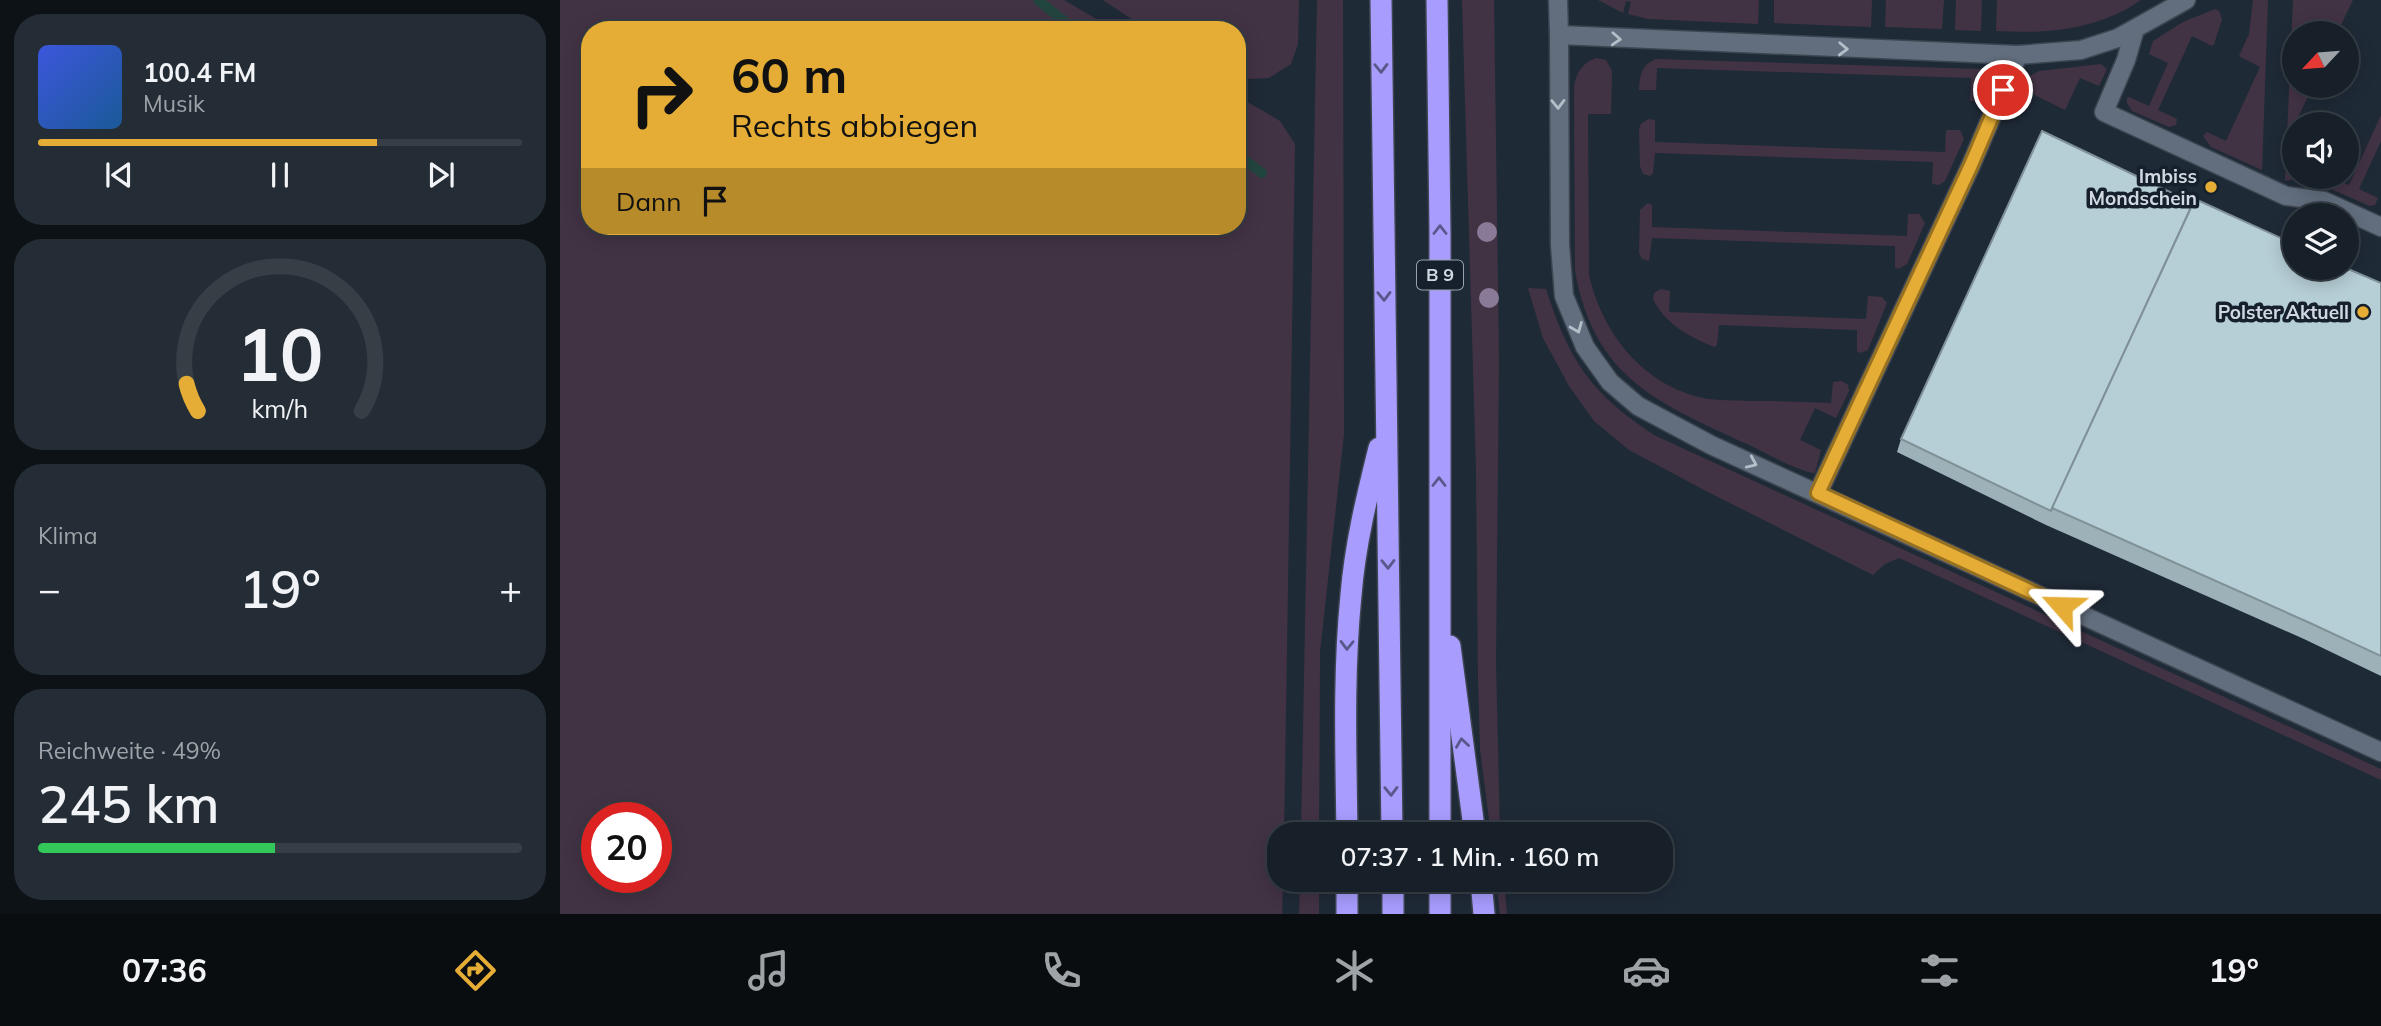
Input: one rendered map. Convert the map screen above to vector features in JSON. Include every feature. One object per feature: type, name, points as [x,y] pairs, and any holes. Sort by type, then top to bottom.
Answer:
[{"type":"highway","points":[[1381,0],[1392,822]]},
{"type":"highway","name":"B 9","points":[[1437,0],[1440,232],[1440,822]]},
{"type":"highway","points":[[1347,822],[1348,635],[1351,592],[1366,499],[1386,422]]},
{"type":"highway","points":[[1439,550],[1473,822]]},
{"type":"highway","points":[[1347,892],[1347,914]]},
{"type":"highway","points":[[1392,892],[1393,914]]},
{"type":"highway","points":[[1440,892],[1440,914]]},
{"type":"highway","points":[[1481,892],[1484,914]]},
{"type":"lane","points":[[1558,0],[1560,245],[1564,296],[1585,347],[1610,382],[1638,406],[1711,445],[2381,752]]},
{"type":"lane","points":[[1559,36],[2018,55],[2081,50],[2118,38],[2186,0]]},
{"type":"lane","points":[[2135,29],[2126,60],[2104,113],[2286,197],[2325,201],[2381,227]]},
{"type":"lane","points":[[1818,493],[1971,165],[2018,55]]},
{"type":"shaded area","points":[[560,0],[1064,0],[1100,21],[581,21],[581,235],[1246,235],[1246,101],[1280,121],[1295,144],[1284,822],[1267,822],[1267,892],[1283,892],[1282,914],[560,914]]},
{"type":"shaded area","points":[[1103,0],[1299,0],[1298,44],[1291,64],[1269,78],[1246,79],[1246,21],[1134,21]]},
{"type":"shaded area","points":[[1317,0],[1343,0],[1344,434],[1320,652],[1319,822],[1301,822]]},
{"type":"shaded area","points":[[1462,0],[1494,0],[1499,359],[1496,661],[1500,822],[1489,822],[1480,749],[1476,469]]},
{"type":"shaded area","points":[[1598,0],[1759,0],[1758,24],[1648,19],[1628,14],[1631,2],[1626,1],[1623,13]]},
{"type":"shaded area","points":[[1774,0],[1872,0],[1871,27],[1774,23]]},
{"type":"shaded area","points":[[1886,0],[1944,0],[1942,29],[1885,27]]},
{"type":"shaded area","points":[[1956,0],[1982,0],[1981,31],[1955,30]]},
{"type":"shaded area","points":[[1997,0],[2141,0],[2125,10],[2090,24],[2015,32],[1996,31]]},
{"type":"shaded area","points":[[2253,0],[2268,0],[2262,170],[2211,147],[2203,136],[2207,132],[2226,141],[2260,67],[2239,56],[2249,34]]},
{"type":"shaded area","points":[[2293,0],[2353,0],[2343,21],[2292,21]]},
{"type":"shaded area","points":[[2215,9],[2219,11],[2222,19],[2214,44],[2212,46],[2192,36],[2158,110],[2177,119],[2176,125],[2169,127],[2132,111],[2127,98],[2149,106],[2168,63],[2149,54],[2153,41],[2183,22]]},
{"type":"shaded area","points":[[1596,58],[1606,60],[1612,71],[1611,114],[1588,114],[1589,275],[1604,317],[1628,353],[1644,369],[1681,391],[1703,398],[1831,403],[1833,382],[1842,381],[1848,385],[1849,391],[1836,418],[1815,408],[1800,440],[1821,450],[1815,473],[1781,461],[1685,415],[1658,399],[1614,362],[1597,337],[1584,307],[1575,271],[1574,87],[1580,69]]},
{"type":"shaded area","points":[[1656,59],[1981,69],[1989,84],[1988,90],[1981,98],[1970,101],[1971,78],[1657,68],[1656,90],[1639,90],[1642,71]]},
{"type":"shaded area","points":[[2101,64],[2107,69],[2099,86],[2080,78],[2065,110],[2020,88],[2026,78],[2039,71]]},
{"type":"shaded area","points":[[2289,98],[2307,98],[2301,112],[2288,112]]},
{"type":"shaded area","points":[[2381,115],[2381,141],[2359,189],[2359,163]]},
{"type":"shaded area","points":[[1648,119],[1655,120],[1655,142],[1945,152],[1946,130],[1960,130],[1964,139],[1945,181],[1939,185],[1932,184],[1933,162],[1655,153],[1653,173],[1650,176],[1643,174],[1640,166],[1639,129]]},
{"type":"shaded area","points":[[2331,189],[2359,189],[2378,198],[2375,205],[2370,206]]},
{"type":"shaded area","points":[[1648,203],[1652,205],[1652,227],[1907,236],[1908,214],[1919,214],[1925,223],[1907,264],[1898,269],[1895,267],[1895,246],[1652,238],[1649,261],[1642,259],[1639,253],[1640,210]]},
{"type":"shaded area","points":[[1528,288],[1546,289],[1564,337],[1574,356],[1599,390],[1615,406],[1656,436],[2381,769],[2381,780],[1899,558],[1885,564],[1873,575],[1629,450],[1594,421],[1569,386],[1543,338]]},
{"type":"shaded area","points":[[1661,289],[1670,291],[1669,312],[1866,319],[1868,296],[1882,297],[1887,303],[1868,350],[1861,353],[1857,351],[1857,330],[1719,325],[1717,345],[1714,347],[1687,334],[1664,316],[1653,299],[1654,293]]},
{"type":"shaded area","points":[[1300,892],[1319,892],[1319,914],[1299,914]]},
{"type":"shaded area","points":[[1497,892],[1505,892],[1507,914],[1500,914]]},
{"type":"building","points":[[2042,131],[2193,203],[2051,511],[1901,439]]},
{"type":"building","points":[[2195,199],[2282,239],[2282,280],[2359,280],[2359,274],[2381,283],[2381,656],[2052,508]]},
{"type":"waterway","points":[[1038,0],[1064,21]]},
{"type":"waterway","points":[[1246,161],[1262,173]]},
{"type":"place","name":"Imbiss Mondschein","points":[[2211,187]]},
{"type":"place","name":"Polster Aktuell","points":[[2363,312]]},
{"type":"route","points":[[2003,90],[1971,165],[1818,493],[2062,606]]}]
